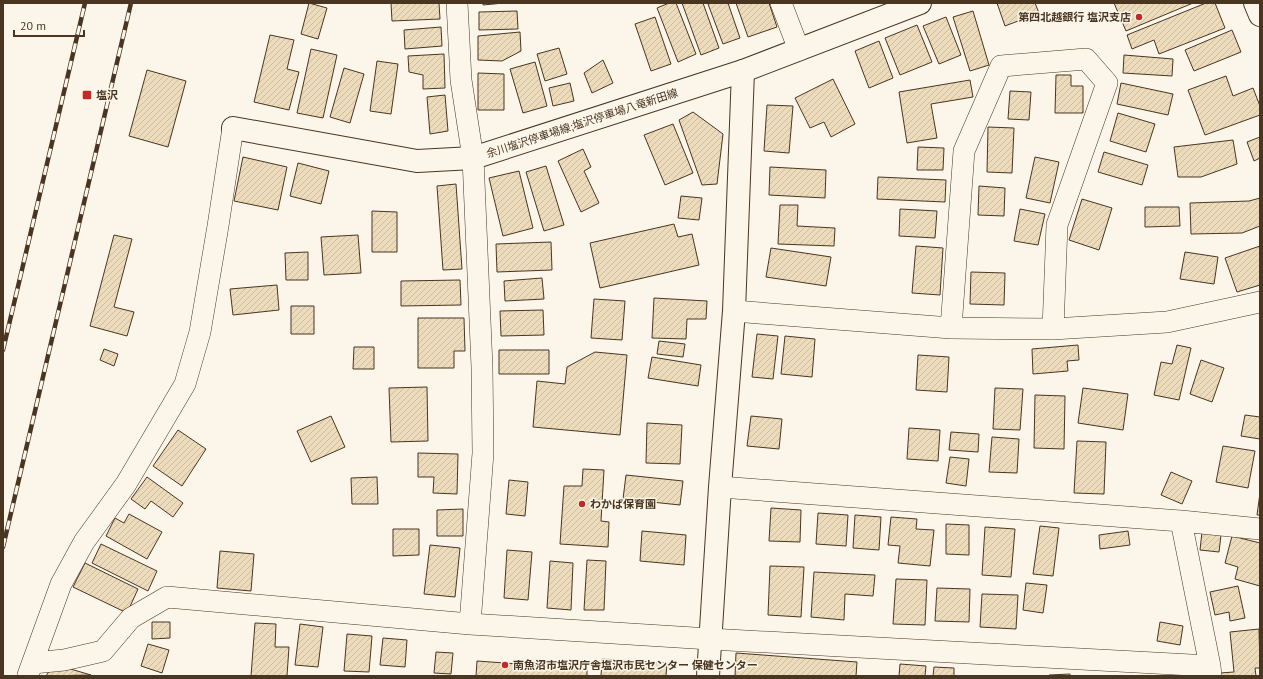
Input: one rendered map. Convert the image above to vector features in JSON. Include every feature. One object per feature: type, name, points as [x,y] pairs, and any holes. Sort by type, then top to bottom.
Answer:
[{"type":"main road","name":"余川塩沢停車場線;塩沢停車場八竜新田線","points":[[233,128],[417,161],[473,158],[743,71],[920,3]]},
{"type":"main road","points":[[1255,3],[1260,15]]},
{"type":"main road","points":[[708,676],[720,487],[734,311],[743,71]]},
{"type":"street","points":[[457,3],[461,80],[473,158],[482,367],[483,453],[470,624]]},
{"type":"street","points":[[781,3],[799,50]]},
{"type":"street","points":[[951,328],[964,151],[1001,66],[1086,58],[1107,82],[1057,224],[1053,329]]},
{"type":"street","points":[[31,669],[61,584],[77,554],[126,484],[185,384],[200,332],[233,128]]},
{"type":"street","points":[[734,311],[951,328],[1053,329],[1167,322],[1260,302]]},
{"type":"street","points":[[720,487],[1181,521],[1260,529]]},
{"type":"street","points":[[31,669],[103,651],[131,618],[167,597],[470,624],[1211,671],[1181,521]]},
{"type":"building","points":[[309,3],[327,8],[318,39],[301,34]]},
{"type":"building","points":[[391,3],[439,3],[440,19],[392,21]]},
{"type":"building","points":[[483,3],[504,3],[483,5]]},
{"type":"building","points":[[669,3],[676,3],[696,54],[678,62],[657,8]]},
{"type":"building","points":[[682,3],[703,3],[719,48],[701,55]]},
{"type":"building","points":[[728,3],[740,38],[723,44],[708,4]]},
{"type":"building","points":[[736,3],[769,3],[777,27],[748,37]]},
{"type":"building","points":[[997,3],[1035,3],[1039,13],[1005,26]]},
{"type":"building","name":"第四北越銀行 塩沢支店","points":[[1114,3],[1193,3],[1126,31]]},
{"type":"building","points":[[1206,3],[1215,3],[1225,28],[1159,54],[1154,40],[1132,49],[1127,35]]},
{"type":"building","points":[[517,11],[518,29],[479,30],[479,12]]},
{"type":"building","points":[[973,11],[989,65],[970,71],[953,17]]},
{"type":"building","points":[[655,17],[671,64],[651,71],[635,24]]},
{"type":"building","points":[[946,17],[961,55],[939,64],[923,26]]},
{"type":"building","points":[[917,25],[932,62],[900,75],[885,38]]},
{"type":"building","points":[[441,27],[442,46],[405,49],[404,30]]},
{"type":"building","points":[[1232,30],[1241,52],[1194,71],[1185,50]]},
{"type":"building","points":[[520,32],[521,51],[502,61],[478,60],[478,36]]},
{"type":"building","points":[[270,35],[294,40],[287,69],[299,72],[289,110],[254,102]]},
{"type":"building","points":[[879,41],[893,78],[869,88],[855,51]]},
{"type":"building","points":[[559,48],[567,74],[545,81],[537,54]]},
{"type":"building","points":[[311,49],[337,55],[323,118],[297,113]]},
{"type":"building","points":[[444,54],[445,88],[423,89],[423,75],[409,72],[408,56]]},
{"type":"building","points":[[1124,55],[1173,59],[1172,76],[1123,73]]},
{"type":"building","points":[[603,60],[613,83],[592,93],[584,73]]},
{"type":"building","points":[[377,61],[398,64],[391,114],[370,111]]},
{"type":"building","points":[[535,62],[547,106],[523,113],[510,69]]},
{"type":"building","points":[[344,68],[364,74],[350,123],[330,117]]},
{"type":"building","points":[[147,70],[186,81],[168,147],[129,136]]},
{"type":"building","points":[[478,73],[504,74],[504,110],[478,110]]},
{"type":"building","points":[[1056,75],[1071,75],[1071,86],[1083,86],[1083,113],[1055,113]]},
{"type":"building","points":[[1226,76],[1233,96],[1253,88],[1260,106],[1260,115],[1205,135],[1188,90]]},
{"type":"building","points":[[833,79],[855,124],[831,137],[824,122],[810,128],[795,98]]},
{"type":"building","points":[[970,80],[973,97],[931,104],[937,138],[907,143],[899,92]]},
{"type":"building","points":[[570,83],[574,101],[553,106],[549,88]]},
{"type":"building","points":[[1121,83],[1173,94],[1168,115],[1117,104]]},
{"type":"building","points":[[1010,91],[1031,92],[1029,120],[1008,119]]},
{"type":"building","points":[[445,95],[448,131],[430,134],[427,97]]},
{"type":"building","points":[[767,105],[793,106],[789,153],[764,151]]},
{"type":"building","points":[[693,112],[723,134],[717,184],[702,185],[679,120]]},
{"type":"building","points":[[1118,113],[1155,124],[1146,152],[1110,141]]},
{"type":"building","points":[[673,124],[693,173],[665,185],[644,135]]},
{"type":"building","points":[[988,127],[1014,128],[1012,173],[987,172]]},
{"type":"building","points":[[1260,137],[1260,158],[1254,161],[1247,142]]},
{"type":"building","points":[[1233,140],[1237,164],[1201,177],[1178,177],[1174,147]]},
{"type":"building","points":[[918,147],[944,148],[943,170],[917,170]]},
{"type":"building","points":[[583,149],[591,167],[584,171],[599,203],[581,212],[558,161]]},
{"type":"building","points":[[1104,152],[1148,165],[1142,185],[1098,172]]},
{"type":"building","points":[[243,157],[287,167],[278,210],[234,201]]},
{"type":"building","points":[[1035,157],[1059,162],[1050,203],[1026,198]]},
{"type":"building","points":[[298,163],[329,171],[321,204],[290,196]]},
{"type":"building","points":[[546,166],[564,225],[544,231],[526,172]]},
{"type":"building","points":[[770,167],[826,170],[825,198],[769,195]]},
{"type":"building","points":[[519,171],[533,228],[503,236],[489,178]]},
{"type":"building","points":[[878,177],[946,180],[945,202],[877,199]]},
{"type":"building","points":[[456,184],[462,269],[443,270],[437,186]]},
{"type":"building","points":[[979,186],[1005,188],[1004,216],[978,215]]},
{"type":"building","points":[[681,196],[702,198],[699,220],[678,218]]},
{"type":"building","points":[[1260,198],[1260,226],[1242,233],[1191,234],[1190,203],[1249,201]]},
{"type":"building","points":[[1082,199],[1112,208],[1099,250],[1069,240]]},
{"type":"building","points":[[780,205],[798,205],[797,226],[835,228],[834,246],[778,244]]},
{"type":"building","points":[[1145,207],[1179,207],[1180,226],[1145,227]]},
{"type":"building","points":[[900,209],[937,211],[935,238],[899,236]]},
{"type":"building","points":[[1020,209],[1045,214],[1038,245],[1014,241]]},
{"type":"building","points":[[372,211],[397,212],[397,252],[372,252]]},
{"type":"building","points":[[674,224],[678,237],[692,234],[699,265],[600,288],[590,243]]},
{"type":"building","points":[[114,235],[132,239],[114,307],[134,312],[127,336],[90,326]]},
{"type":"building","points":[[358,235],[361,273],[324,275],[321,237]]},
{"type":"building","points":[[551,242],[552,270],[497,272],[496,244]]},
{"type":"building","points":[[916,246],[943,248],[940,295],[912,293]]},
{"type":"building","points":[[1260,246],[1260,285],[1237,292],[1225,258]]},
{"type":"building","points":[[771,248],[831,257],[826,286],[766,277]]},
{"type":"building","points":[[308,252],[308,280],[286,280],[285,253]]},
{"type":"building","points":[[1185,252],[1218,257],[1214,284],[1180,279]]},
{"type":"building","points":[[971,272],[1005,273],[1004,305],[970,304]]},
{"type":"building","points":[[542,278],[544,299],[505,301],[504,281]]},
{"type":"building","points":[[460,280],[461,305],[401,306],[401,281]]},
{"type":"building","points":[[277,285],[279,310],[233,315],[230,289]]},
{"type":"building","points":[[654,298],[707,301],[706,319],[687,319],[686,339],[652,338]]},
{"type":"building","points":[[594,299],[625,301],[622,340],[591,338]]},
{"type":"building","points":[[291,306],[314,306],[314,334],[291,334]]},
{"type":"building","points":[[543,310],[544,335],[501,336],[500,311]]},
{"type":"building","points":[[418,318],[464,318],[465,351],[454,351],[454,368],[418,368]]},
{"type":"building","points":[[757,334],[778,336],[773,379],[752,377]]},
{"type":"building","points":[[785,336],[815,339],[812,377],[781,374]]},
{"type":"building","points":[[659,341],[685,344],[683,357],[657,354]]},
{"type":"building","points":[[1078,345],[1079,360],[1067,361],[1068,371],[1033,374],[1032,349]]},
{"type":"building","points":[[1177,345],[1191,348],[1179,400],[1154,395],[1161,362],[1172,364]]},
{"type":"building","points":[[354,347],[374,347],[374,369],[353,369]]},
{"type":"building","points":[[104,349],[118,354],[114,366],[100,360]]},
{"type":"building","points":[[499,350],[549,350],[549,374],[499,374]]},
{"type":"building","points":[[595,352],[627,355],[620,435],[533,427],[537,381],[565,384],[567,367]]},
{"type":"building","points":[[918,355],[949,357],[947,392],[916,390]]},
{"type":"building","points":[[652,357],[701,365],[698,386],[648,378]]},
{"type":"building","points":[[1201,360],[1224,368],[1212,402],[1190,394]]},
{"type":"building","points":[[427,387],[428,441],[391,442],[389,388]]},
{"type":"building","points":[[995,388],[1023,389],[1020,430],[993,429]]},
{"type":"building","points":[[1083,388],[1128,394],[1123,430],[1078,423]]},
{"type":"building","points":[[1035,395],[1065,396],[1064,449],[1034,448]]},
{"type":"building","points":[[1245,415],[1260,417],[1260,439],[1241,436]]},
{"type":"building","points":[[331,416],[345,447],[311,462],[297,431]]},
{"type":"building","points":[[751,416],[782,419],[779,449],[747,446]]},
{"type":"building","points":[[647,423],[682,425],[680,464],[646,463]]},
{"type":"building","points":[[909,428],[940,430],[938,461],[907,459]]},
{"type":"building","points":[[178,430],[206,449],[182,486],[153,466]]},
{"type":"building","points":[[951,432],[979,434],[978,452],[949,450]]},
{"type":"building","points":[[992,437],[1019,439],[1017,473],[989,472]]},
{"type":"building","points":[[1077,441],[1106,442],[1104,494],[1074,493]]},
{"type":"building","points":[[1223,446],[1255,451],[1248,488],[1216,482]]},
{"type":"building","points":[[418,453],[458,454],[457,494],[433,493],[434,477],[418,477]]},
{"type":"building","points":[[950,457],[969,459],[966,486],[946,483]]},
{"type":"building","name":"わかば保育園","points":[[583,469],[604,470],[601,521],[609,522],[608,547],[560,544],[564,486],[582,486]]},
{"type":"building","points":[[1171,472],[1192,481],[1182,504],[1161,495]]},
{"type":"building","points":[[626,475],[683,481],[680,505],[623,499]]},
{"type":"building","points":[[147,477],[183,503],[173,517],[151,501],[145,509],[131,499]]},
{"type":"building","points":[[377,477],[378,504],[352,504],[351,478]]},
{"type":"building","points":[[509,480],[528,482],[525,516],[506,514]]},
{"type":"building","points":[[1260,493],[1260,515],[1257,515]]},
{"type":"building","points":[[771,508],[801,510],[800,542],[769,541]]},
{"type":"building","points":[[463,509],[463,536],[437,536],[437,510]]},
{"type":"building","points":[[818,513],[848,515],[846,546],[816,544]]},
{"type":"building","points":[[129,514],[162,532],[147,559],[106,536],[115,518],[124,523]]},
{"type":"building","points":[[855,515],[881,517],[879,550],[853,548]]},
{"type":"building","points":[[891,517],[917,519],[916,529],[934,530],[930,566],[898,563],[900,546],[888,545]]},
{"type":"building","points":[[946,524],[969,525],[969,555],[946,554]]},
{"type":"building","points":[[1040,526],[1059,528],[1053,576],[1033,574]]},
{"type":"building","points":[[985,527],[1015,529],[1011,577],[982,575]]},
{"type":"building","points":[[393,529],[419,529],[419,555],[393,556]]},
{"type":"building","points":[[642,531],[686,535],[684,565],[640,561]]},
{"type":"building","points":[[1128,531],[1130,545],[1100,549],[1099,535]]},
{"type":"building","points":[[1202,532],[1221,535],[1219,552],[1200,550]]},
{"type":"building","points":[[1232,536],[1260,543],[1260,586],[1235,579],[1238,567],[1225,563]]},
{"type":"building","points":[[101,544],[157,571],[148,591],[92,563]]},
{"type":"building","points":[[430,545],[460,548],[455,597],[424,594]]},
{"type":"building","points":[[507,550],[532,552],[528,600],[504,598]]},
{"type":"building","points":[[220,551],[254,554],[251,591],[217,588]]},
{"type":"building","points":[[587,560],[606,561],[604,610],[584,610]]},
{"type":"building","points":[[550,561],[573,563],[571,610],[547,608]]},
{"type":"building","points":[[85,563],[138,589],[127,613],[73,587]]},
{"type":"building","points":[[770,566],[804,567],[801,617],[768,615]]},
{"type":"building","points":[[814,572],[875,575],[873,596],[845,594],[844,620],[811,617]]},
{"type":"building","points":[[896,579],[927,580],[925,625],[893,624]]},
{"type":"building","points":[[1026,583],[1047,585],[1043,613],[1023,610]]},
{"type":"building","points":[[1238,586],[1245,618],[1230,621],[1229,612],[1215,615],[1210,592]]},
{"type":"building","points":[[937,588],[970,589],[969,622],[935,621]]},
{"type":"building","points":[[982,594],[1018,595],[1016,629],[980,627]]},
{"type":"building","points":[[152,622],[170,622],[170,638],[152,639]]},
{"type":"building","points":[[1160,622],[1183,626],[1180,645],[1157,641]]},
{"type":"building","points":[[255,623],[276,624],[275,647],[289,647],[287,676],[251,676]]},
{"type":"building","points":[[300,624],[323,627],[318,667],[295,665]]},
{"type":"building","points":[[1259,629],[1260,668],[1255,668],[1256,676],[1221,676],[1220,673],[1234,672],[1230,632]]},
{"type":"building","points":[[347,634],[372,636],[369,672],[344,671]]},
{"type":"building","points":[[383,638],[407,640],[405,667],[380,665]]},
{"type":"building","points":[[148,644],[169,650],[162,673],[141,666]]},
{"type":"building","points":[[436,652],[453,653],[451,674],[434,673]]},
{"type":"building","points":[[736,653],[857,662],[856,676],[735,676]]},
{"type":"building","points":[[602,659],[667,663],[666,676],[601,676]]},
{"type":"building","name":"南魚沼市塩沢庁舎塩沢市民センター 保健センター","points":[[477,661],[587,669],[587,676],[476,676]]},
{"type":"building","points":[[900,664],[926,666],[925,676],[899,676]]},
{"type":"building","points":[[934,667],[954,668],[954,676],[933,676]]},
{"type":"building","points":[[67,668],[91,675],[46,676],[50,670]]},
{"type":"building","points":[[1070,674],[1070,676],[1049,676],[1049,675]]},
{"type":"railway","points":[[3,350],[85,3]]},
{"type":"railway","points":[[3,547],[131,3]]},
{"type":"place","name":"第四北越銀行 塩沢支店","points":[[1139,17]]},
{"type":"place","name":"塩沢","points":[[87,95]]},
{"type":"place","name":"わかば保育園","points":[[582,504]]},
{"type":"place","name":"南魚沼市塩沢庁舎塩沢市民センター 保健センター","points":[[505,665]]}]
